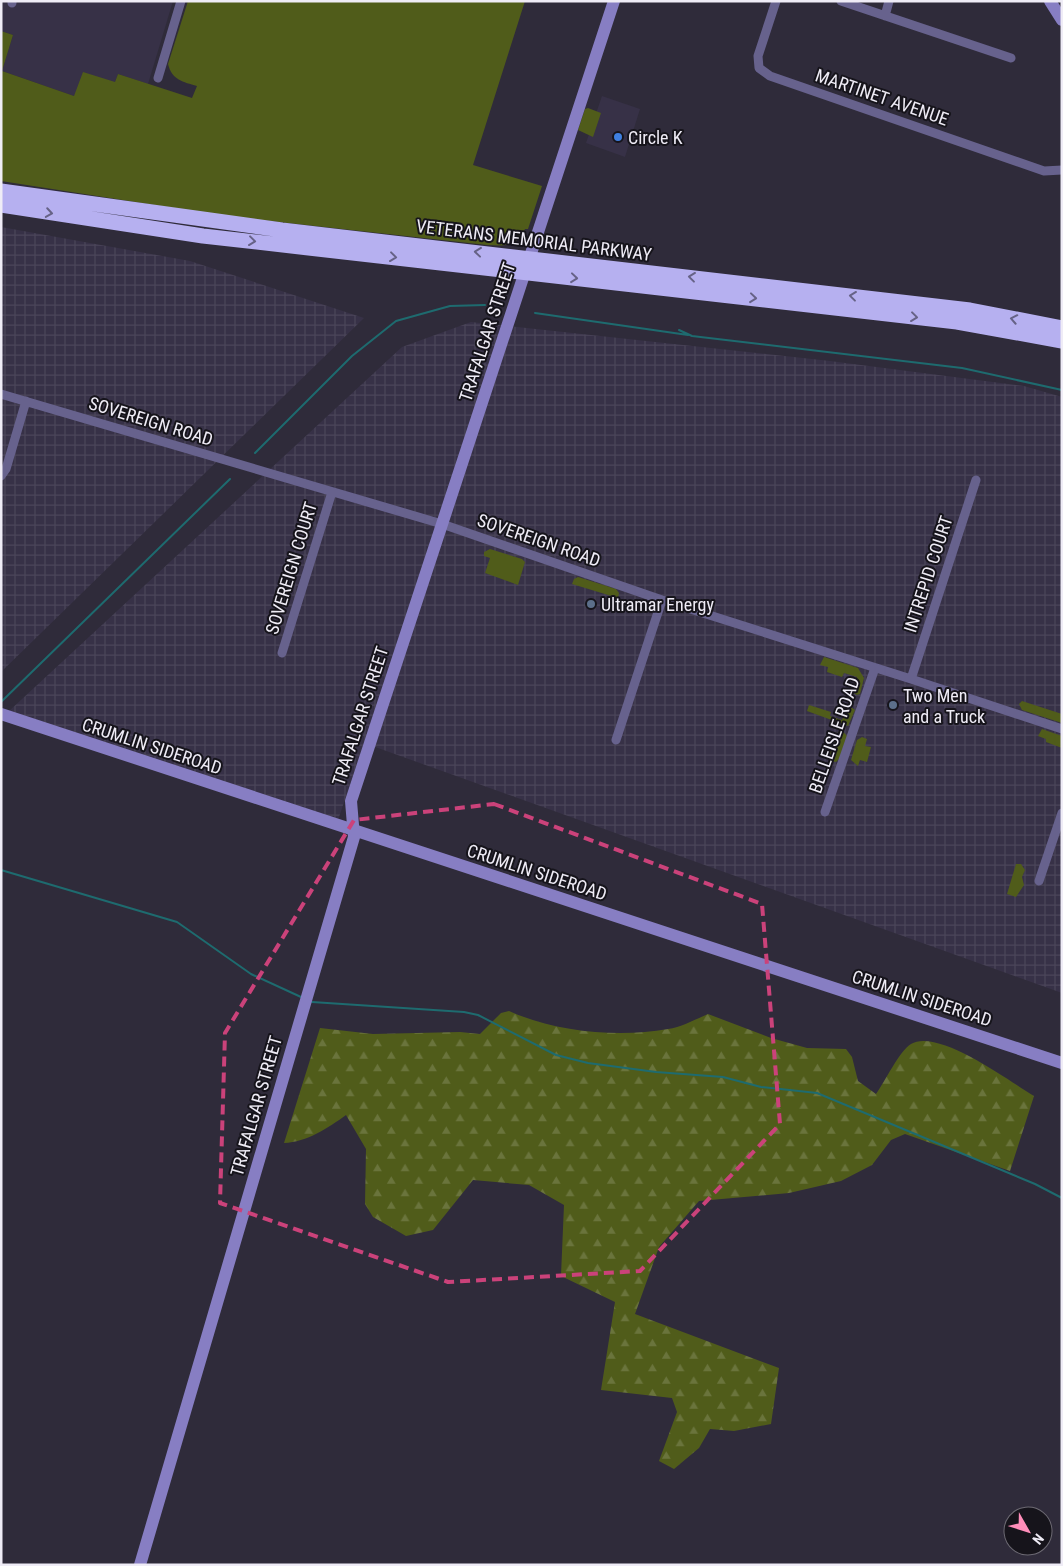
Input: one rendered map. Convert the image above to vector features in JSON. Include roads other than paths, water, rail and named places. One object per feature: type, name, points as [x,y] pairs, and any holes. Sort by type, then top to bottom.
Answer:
[{"type":"highway","name":"VETERANS MEMORIAL PARKWAY","points":[[1,191],[528,265],[957,322],[1062,341]]},
{"type":"highway","name":"VETERANS MEMORIAL PARKWAY","points":[[1,205],[204,236],[528,265],[970,310],[1062,328]]},
{"type":"main road","name":"TRAFALGAR STREET","points":[[140,1565],[351,845],[353,830],[351,801],[614,1]]},
{"type":"main road","name":"CRUMLIN SIDEROAD","points":[[7,716],[1062,1063]]},
{"type":"street","points":[[158,78],[181,1]]},
{"type":"street","name":"MARTINET AVENUE","points":[[776,1],[758,56],[759,68],[770,76],[1044,171],[1062,170]]},
{"type":"street","points":[[841,1],[1011,58]]},
{"type":"street","points":[[885,16],[889,1]]},
{"type":"street","name":"SOVEREIGN ROAD","points":[[1,394],[442,524],[662,600],[912,679],[1062,729]]},
{"type":"street","points":[[1,476],[6,469],[26,401]]},
{"type":"street","name":"INTREPID COURT","points":[[912,679],[976,480]]},
{"type":"street","name":"SOVEREIGN COURT","points":[[282,653],[332,492]]},
{"type":"street","points":[[616,740],[662,600]]},
{"type":"street","name":"BELLEISLE ROAD","points":[[825,812],[875,668]]},
{"type":"street","points":[[1039,881],[1062,813]]},
{"type":"waterway","points":[[255,453],[352,356],[396,321],[450,306],[485,305]]},
{"type":"waterway","points":[[535,313],[688,335]]},
{"type":"waterway","points":[[679,330],[692,336],[962,368],[1062,390]]},
{"type":"waterway","points":[[1,702],[230,479]]},
{"type":"waterway","points":[[1,870],[177,922],[251,974],[301,997]]},
{"type":"waterway","points":[[312,1002],[464,1012],[478,1015],[556,1055],[588,1063],[656,1072],[723,1077],[761,1087],[817,1093],[1035,1184],[1062,1198]]},
{"type":"place","name":"Circle K","points":[[618,137]]},
{"type":"place","name":"Ultramar Energy","points":[[591,604]]},
{"type":"place","name":"Two Men and a Truck","points":[[893,705]]}]
